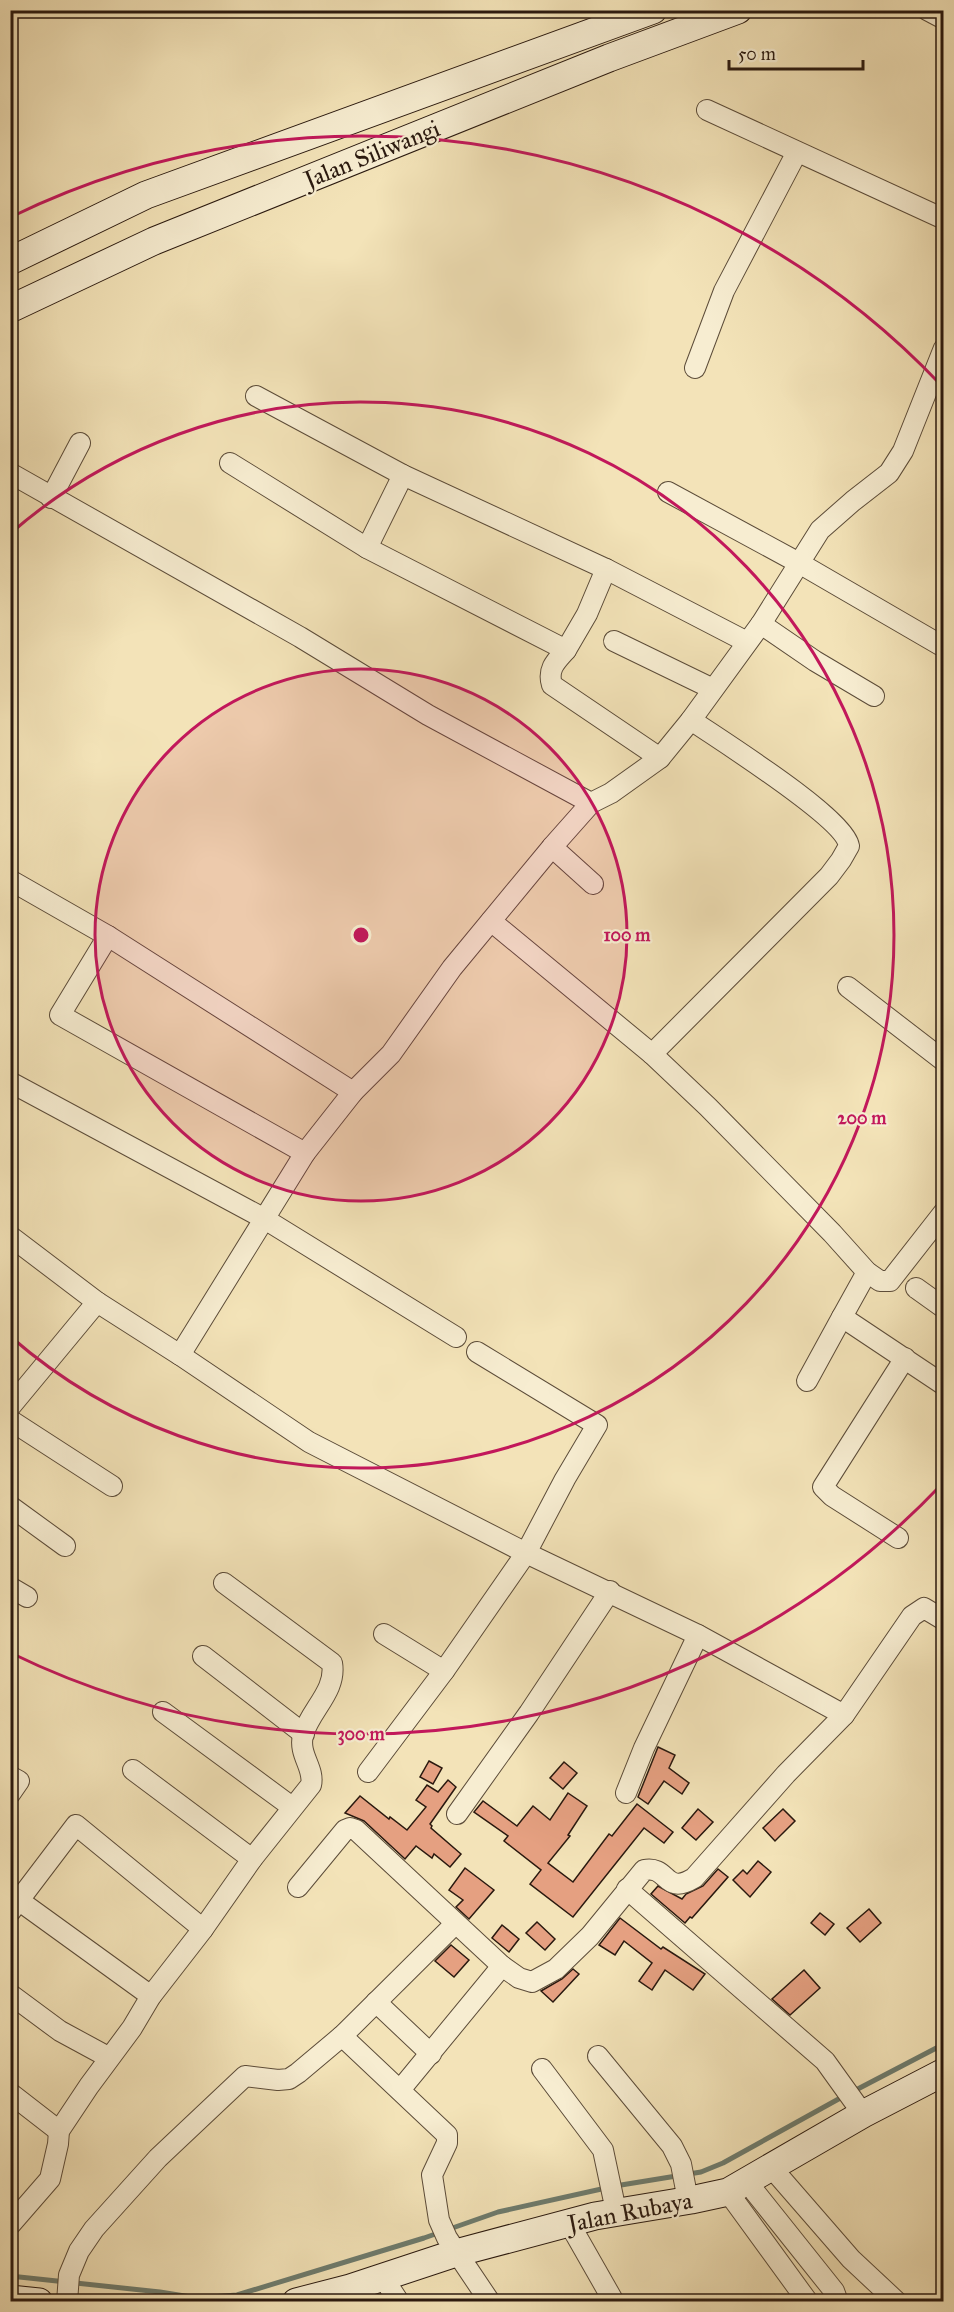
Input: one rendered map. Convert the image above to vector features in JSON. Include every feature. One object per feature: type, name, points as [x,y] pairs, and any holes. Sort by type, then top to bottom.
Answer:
[{"type":"main road","name":"Jalan Siliwangi","points":[[10,261],[146,195],[653,10]]},
{"type":"main road","name":"Jalan Siliwangi","points":[[10,309],[154,241],[609,58],[738,10]]},
{"type":"main road","name":"Jalan Rubaya","points":[[305,2300],[438,2261],[448,2238],[569,2223],[615,2204],[737,2187],[860,2109],[944,2072]]},
{"type":"main road","points":[[10,2299],[39,2301]]},
{"type":"street","points":[[927,10],[944,19]]},
{"type":"street","points":[[707,110],[944,219]]},
{"type":"street","points":[[695,368],[724,291],[797,152]]},
{"type":"street","points":[[180,1355],[305,1152],[353,1092],[391,1054],[452,968],[591,803],[611,793],[660,758],[691,720],[761,624],[820,530],[889,473],[903,451],[944,348]]},
{"type":"street","points":[[256,396],[403,475],[606,569],[747,642]]},
{"type":"street","points":[[51,498],[80,443]]},
{"type":"street","points":[[230,463],[367,548],[566,650]]},
{"type":"street","points":[[10,473],[300,637],[428,715],[591,803]]},
{"type":"street","points":[[367,548],[403,475]]},
{"type":"street","points":[[668,492],[799,563],[942,646]]},
{"type":"street","points":[[606,569],[587,614],[566,650],[552,666],[549,677],[552,685],[660,758]]},
{"type":"street","points":[[761,624],[815,661],[874,696]]},
{"type":"street","points":[[614,641],[713,689]]},
{"type":"street","points":[[652,1054],[829,876],[849,846],[843,831],[808,801],[691,720]]},
{"type":"street","points":[[552,847],[593,884]]},
{"type":"street","points":[[10,880],[108,936],[353,1092]]},
{"type":"street","points":[[491,921],[652,1054],[708,1107],[832,1233],[867,1272],[880,1281],[890,1281],[944,1212]]},
{"type":"street","points":[[108,936],[60,1015],[305,1152]]},
{"type":"street","points":[[848,987],[944,1061]]},
{"type":"street","points":[[10,1082],[263,1218],[456,1337]]},
{"type":"street","points":[[10,1236],[97,1302],[309,1442],[526,1553],[610,1591],[698,1635],[844,1715]]},
{"type":"street","points":[[807,1381],[867,1272]]},
{"type":"street","points":[[916,1288],[944,1308]]},
{"type":"street","points":[[10,1407],[97,1302]]},
{"type":"street","points":[[842,1317],[944,1385]]},
{"type":"street","points":[[368,1772],[444,1671],[526,1553],[597,1425],[477,1352]]},
{"type":"street","points":[[898,1538],[832,1496],[823,1487],[905,1358]]},
{"type":"street","points":[[10,1420],[112,1486]]},
{"type":"street","points":[[10,1506],[65,1546]]},
{"type":"street","points":[[10,2225],[50,2179],[59,2131],[108,2057],[132,2028],[151,1996],[203,1929],[252,1859],[311,1785],[313,1778],[302,1747],[304,1734],[332,1680],[332,1663],[224,1583]]},
{"type":"street","points":[[457,1814],[529,1713],[610,1591]]},
{"type":"street","points":[[298,1887],[345,1830],[350,1828],[356,1830],[502,1966],[519,1978],[532,1982],[556,1969],[590,1936],[644,1870],[655,1869],[676,1885],[683,1885],[694,1878],[786,1774],[844,1715],[912,1616],[924,1608],[944,1620]]},
{"type":"street","points":[[384,1634],[444,1671]]},
{"type":"street","points":[[626,1793],[644,1748],[698,1635]]},
{"type":"street","points":[[203,1656],[304,1734]]},
{"type":"street","points":[[163,1712],[292,1807]]},
{"type":"street","points":[[133,1770],[252,1859]]},
{"type":"street","points":[[10,1776],[19,1781],[10,1794]]},
{"type":"street","points":[[151,1996],[14,1902],[76,1825],[203,1929]]},
{"type":"street","points":[[627,1889],[825,2061],[860,2109]]},
{"type":"street","points":[[68,2289],[79,2251],[94,2229],[158,2157],[241,2079],[250,2075],[278,2080],[289,2079],[342,2036],[455,1924]]},
{"type":"street","points":[[400,2090],[502,1966]]},
{"type":"street","points":[[10,1994],[60,2031],[108,2057]]},
{"type":"street","points":[[376,2002],[431,2054]]},
{"type":"street","points":[[342,2036],[447,2135],[448,2139],[432,2175],[448,2238],[490,2301]]},
{"type":"street","points":[[598,2056],[672,2146],[681,2164],[689,2195]]},
{"type":"street","points":[[542,2069],[603,2150],[615,2204]]},
{"type":"street","points":[[10,2093],[59,2131]]},
{"type":"street","points":[[771,2167],[851,2259],[897,2301]]},
{"type":"street","points":[[737,2187],[808,2301]]},
{"type":"street","points":[[737,2187],[834,2291],[838,2301]]},
{"type":"street","points":[[569,2223],[614,2301]]},
{"type":"street","points":[[382,2276],[399,2301]]},
{"type":"building","points":[[658,1747],[675,1755],[669,1768],[689,1783],[682,1794],[664,1781],[648,1804],[638,1797]]},
{"type":"building","points":[[429,1761],[442,1768],[433,1784],[420,1777]]},
{"type":"building","points":[[564,1762],[577,1773],[563,1789],[550,1778]]},
{"type":"building","points":[[448,1780],[456,1787],[430,1824],[431,1828],[461,1854],[450,1867],[434,1854],[432,1858],[416,1846],[405,1859],[364,1821],[345,1813],[360,1796],[407,1830],[426,1807],[416,1800],[427,1785],[438,1792]]},
{"type":"building","points":[[568,1793],[587,1806],[568,1835],[570,1836],[548,1863],[573,1882],[609,1834],[612,1836],[637,1804],[673,1832],[664,1843],[644,1828],[573,1917],[530,1884],[541,1870],[504,1841],[508,1836],[474,1812],[483,1801],[517,1826],[533,1806],[550,1820]]},
{"type":"building","points":[[698,1809],[713,1822],[696,1840],[682,1828]]},
{"type":"building","points":[[783,1809],[795,1821],[775,1841],[763,1828]]},
{"type":"building","points":[[758,1861],[771,1872],[750,1897],[733,1880],[743,1870],[747,1874]]},
{"type":"building","points":[[465,1868],[494,1890],[469,1919],[456,1907],[463,1900],[449,1890]]},
{"type":"building","points":[[718,1869],[728,1877],[685,1923],[651,1894],[658,1886],[682,1899],[686,1894],[703,1886]]},
{"type":"building","points":[[869,1909],[881,1923],[860,1942],[847,1928]]},
{"type":"building","points":[[820,1913],[834,1924],[825,1935],[811,1923]]},
{"type":"building","points":[[620,1918],[661,1949],[663,1947],[705,1974],[693,1990],[665,1970],[652,1990],[639,1981],[652,1963],[624,1941],[615,1955],[599,1945]]},
{"type":"building","points":[[537,1922],[555,1939],[545,1950],[526,1933]]},
{"type":"building","points":[[502,1925],[519,1939],[509,1952],[492,1938]]},
{"type":"building","points":[[451,1945],[469,1960],[454,1977],[435,1961]]},
{"type":"building","points":[[573,1969],[579,1974],[553,2002],[541,1991],[562,1979]]},
{"type":"building","points":[[804,1970],[820,1988],[790,2015],[772,1999]]},
{"type":"waterway","points":[[852,2092],[944,2044]]},
{"type":"waterway","points":[[615,2186],[701,2172],[723,2163],[844,2096]]},
{"type":"waterway","points":[[10,2276],[197,2298],[237,2295],[424,2238],[498,2212],[606,2188]]}]
